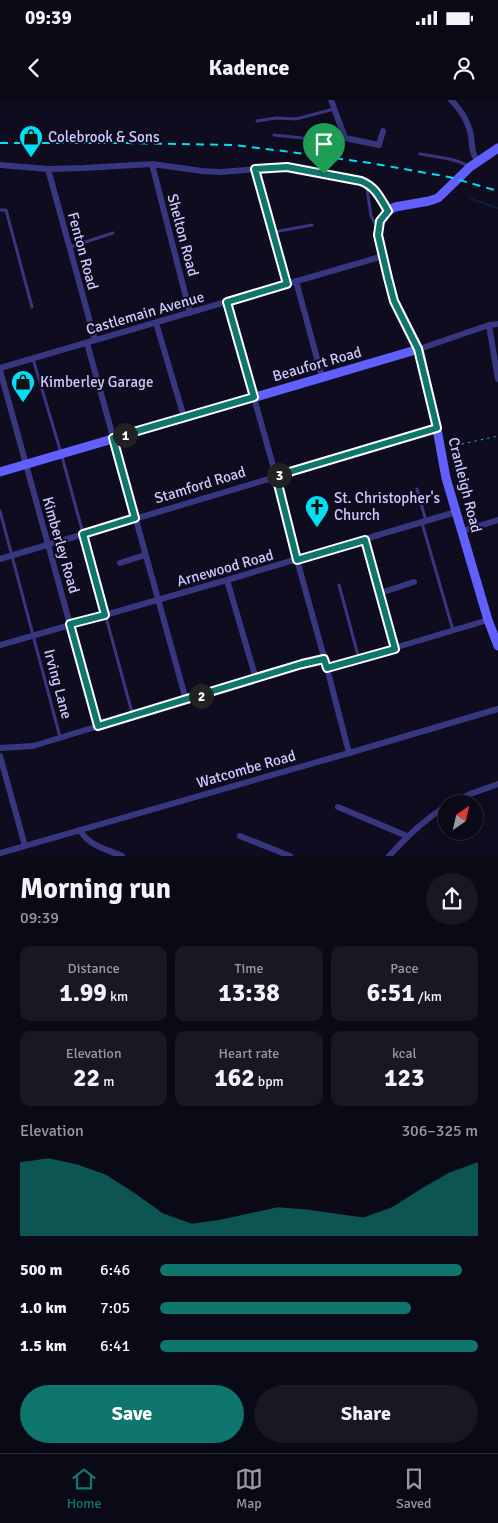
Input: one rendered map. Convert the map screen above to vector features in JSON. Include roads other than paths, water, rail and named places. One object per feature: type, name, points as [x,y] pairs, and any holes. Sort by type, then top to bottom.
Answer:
[{"type":"street","points":[[331,100],[345,137],[379,145],[383,131]]},
{"type":"street","points":[[451,100],[467,124],[470,132],[474,164]]},
{"type":"street","points":[[380,221],[388,211],[395,207],[438,198],[474,164],[497,149]]},
{"type":"street","points":[[0,165],[84,168],[152,164],[211,172],[287,167],[368,184],[373,187],[388,211]]},
{"type":"street","name":"Shelton Road","points":[[152,164],[190,313]]},
{"type":"street","name":"Fenton Road","points":[[48,168],[95,340]]},
{"type":"street","points":[[255,169],[287,284]]},
{"type":"street","name":"Cranleigh Road","points":[[380,221],[378,235],[394,301],[418,349],[437,428],[446,478],[488,620],[498,646]]},
{"type":"street","name":"Castlemain Avenue","points":[[0,369],[383,256]]},
{"type":"street","points":[[296,281],[322,377]]},
{"type":"street","points":[[227,302],[276,476],[349,753]]},
{"type":"street","points":[[156,322],[184,417]]},
{"type":"street","name":"Beaufort Road","points":[[0,472],[418,349],[489,325],[498,324]]},
{"type":"street","points":[[489,325],[498,379]]},
{"type":"street","points":[[86,343],[186,700]]},
{"type":"street","name":"Kimberley Road","points":[[0,369],[98,726]]},
{"type":"street","name":"Stamford Road","points":[[0,559],[437,428]]},
{"type":"street","name":"Arnewood Road","points":[[0,645],[297,560],[456,512]]},
{"type":"street","points":[[462,530],[498,520]]},
{"type":"street","points":[[365,540],[395,649]]},
{"type":"street","points":[[120,563],[145,555]]},
{"type":"street","points":[[227,580],[256,679]]},
{"type":"street","points":[[380,592],[414,582]]},
{"type":"street","points":[[327,668],[488,620]]},
{"type":"street","points":[[0,748],[33,746],[302,664],[324,659]]},
{"type":"street","name":"Watcombe Road","points":[[0,853],[498,709]]},
{"type":"street","points":[[0,756],[25,846]]},
{"type":"street","points":[[468,795],[498,784]]},
{"type":"street","points":[[338,807],[407,836]]},
{"type":"street","points":[[389,856],[407,836],[438,811]]},
{"type":"street","points":[[80,830],[91,843],[122,856]]},
{"type":"street","points":[[240,836],[290,856]]},
{"type":"lane","points":[[257,120],[276,118],[296,119],[334,109]]},
{"type":"lane","points":[[274,135],[340,142],[345,137]]},
{"type":"lane","points":[[420,154],[474,164]]},
{"type":"lane","points":[[368,184],[371,216],[374,222],[380,221]]},
{"type":"lane","points":[[0,210],[6,210],[32,307]]},
{"type":"lane","points":[[273,232],[312,225]]},
{"type":"lane","points":[[69,247],[113,233]]},
{"type":"lane","points":[[33,358],[134,716]]},
{"type":"lane","points":[[417,489],[453,631]]},
{"type":"lane","name":"Irving Lane","points":[[0,511],[60,738]]},
{"type":"lane","points":[[339,585],[359,659]]},
{"type":"waterway","points":[[471,199],[498,208]]},
{"type":"railway","points":[[0,143],[233,145],[370,163],[449,177],[498,191]]},
{"type":"place","name":"Colebrook & Sons","points":[[31,158]]},
{"type":"place","name":"Kimberley Garage","points":[[23,403]]},
{"type":"place","name":"St. Christopher's Church","points":[[317,528]]}]
